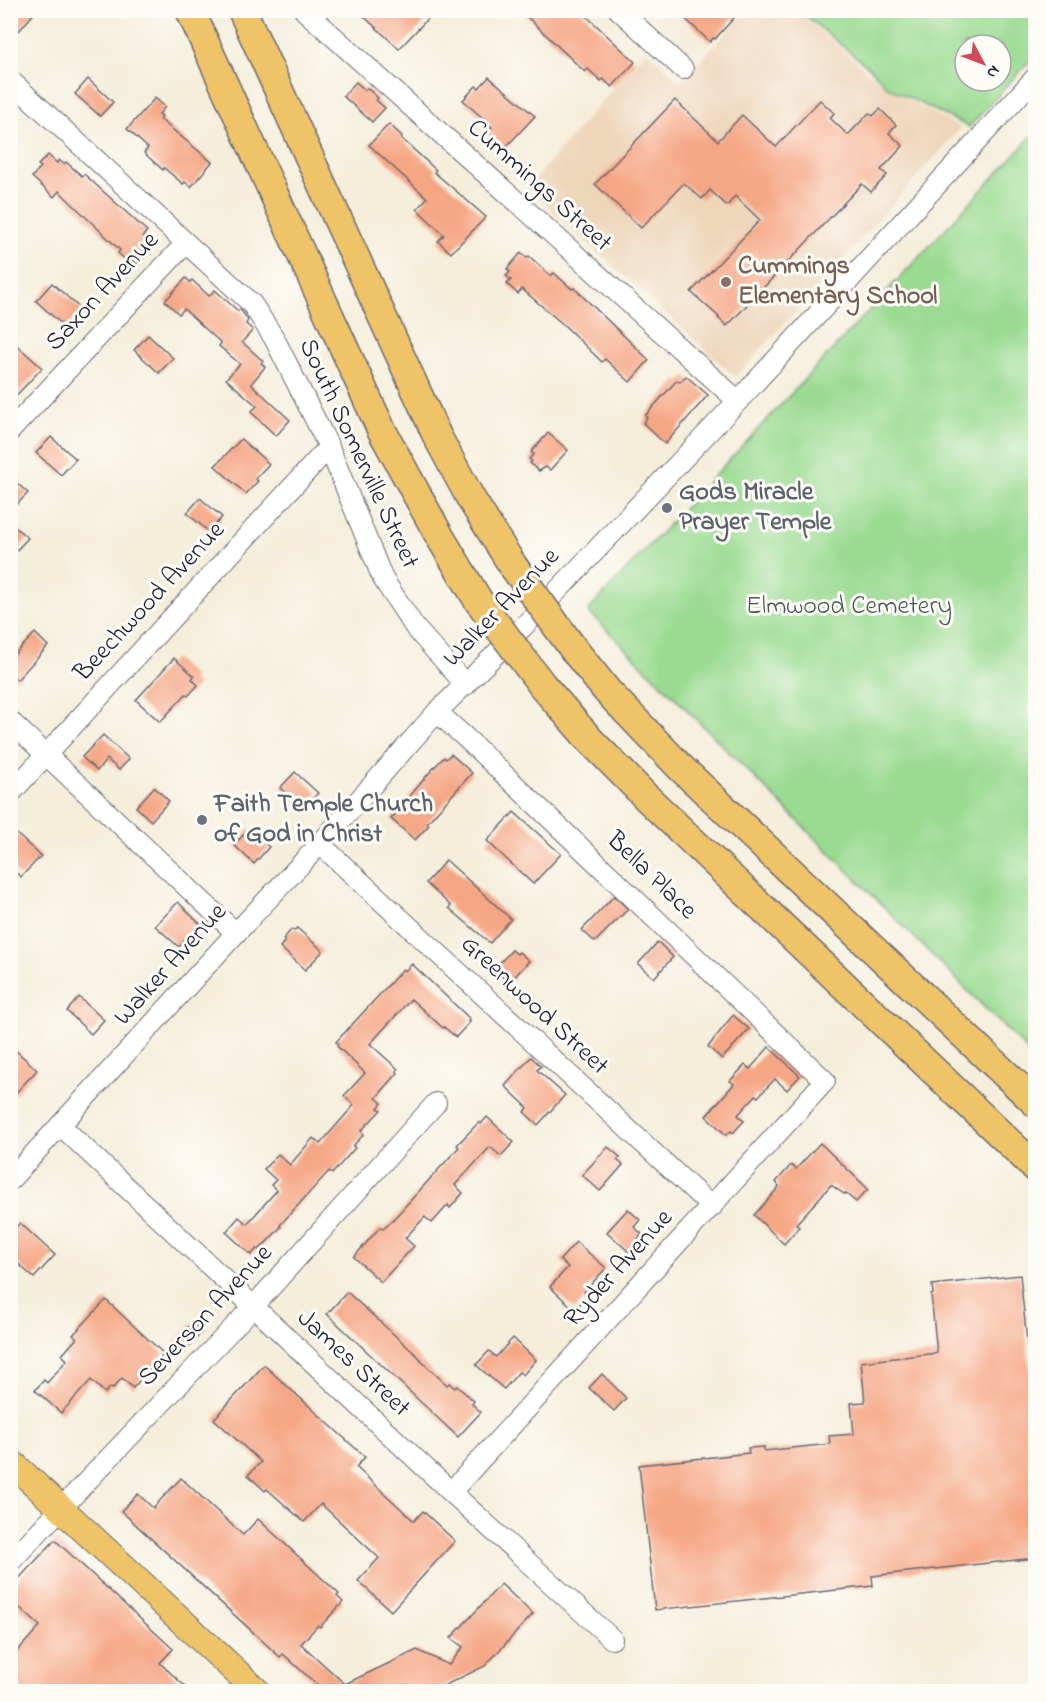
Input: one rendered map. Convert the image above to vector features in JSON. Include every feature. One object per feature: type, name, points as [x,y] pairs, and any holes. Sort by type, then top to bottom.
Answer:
[{"type":"highway","points":[[190,10],[381,429],[434,527],[478,600],[543,686],[589,739],[680,831],[1035,1168]]},
{"type":"highway","points":[[242,10],[437,436],[471,499],[513,566],[607,691],[681,768],[1035,1103]]},
{"type":"main road","points":[[10,1461],[258,1692]]},
{"type":"street","name":"Cummings Street","points":[[304,10],[738,401]]},
{"type":"street","points":[[619,10],[683,69]]},
{"type":"street","name":"Walker Avenue","points":[[10,1179],[320,844],[437,712],[466,685],[738,401],[1035,77]]},
{"type":"street","name":"South Somerville Street","points":[[10,80],[252,304],[274,338],[329,447],[384,579],[416,628],[466,685]]},
{"type":"street","name":"Saxon Avenue","points":[[10,431],[186,243]]},
{"type":"street","name":"Beechwood Avenue","points":[[10,794],[329,447]]},
{"type":"street","name":"Bella Place","points":[[437,712],[467,738],[825,1081]]},
{"type":"street","points":[[10,721],[236,933]]},
{"type":"street","name":"Greenwood Street","points":[[320,844],[712,1207]]},
{"type":"street","name":"Ryder Avenue","points":[[451,1492],[825,1081]]},
{"type":"street","name":"Severson Avenue","points":[[10,1562],[252,1308],[436,1103]]},
{"type":"street","name":"James Street","points":[[60,1126],[252,1308],[612,1639]]},
{"type":"shaded area","name":"Cummings Elementary School","points":[[747,11],[797,11],[887,88],[961,128],[736,377],[527,188],[646,50],[680,82]]},
{"type":"green space","points":[[800,11],[1035,11],[1035,55],[1013,79],[1013,33],[953,33],[953,93],[1000,93],[969,127],[887,87],[873,71]]},
{"type":"green space","name":"Elmwood Cemetery","points":[[1035,133],[1035,1058],[588,611]]},
{"type":"building","points":[[10,10],[37,10],[19,31],[10,23]]},
{"type":"building","points":[[357,10],[436,10],[399,49]]},
{"type":"building","points":[[520,10],[580,10],[635,62],[612,87],[588,69],[585,72]]},
{"type":"building","points":[[676,10],[741,10],[710,42]]},
{"type":"building","points":[[489,77],[535,116],[505,148],[488,131],[492,127],[463,100],[476,86],[479,88]]},
{"type":"building","points":[[88,79],[113,102],[100,116],[75,94]]},
{"type":"building","points":[[356,82],[365,90],[367,88],[385,108],[372,122],[343,96]]},
{"type":"building","points":[[155,98],[165,107],[159,114],[162,116],[160,119],[212,162],[191,187],[185,182],[183,184],[164,168],[163,170],[144,153],[148,148],[127,129]]},
{"type":"building","name":"Cummings Elementary School","points":[[675,100],[718,141],[742,115],[776,147],[820,100],[834,113],[830,118],[848,135],[869,113],[873,116],[880,109],[896,125],[889,133],[903,146],[881,170],[887,175],[871,192],[862,184],[727,326],[691,292],[760,220],[735,196],[727,206],[710,190],[702,199],[684,183],[641,228],[595,184]]},
{"type":"building","points":[[389,124],[436,170],[434,172],[486,217],[451,253],[438,241],[444,235],[417,209],[427,198],[369,145]]},
{"type":"building","points":[[48,155],[57,163],[59,160],[64,164],[66,162],[82,176],[84,174],[147,231],[143,236],[154,246],[137,264],[132,260],[129,263],[118,253],[120,250],[59,191],[54,197],[32,177],[41,167],[38,165]]},
{"type":"building","points":[[521,253],[527,258],[529,256],[551,276],[554,273],[572,289],[574,288],[649,360],[630,382],[605,359],[602,362],[522,289],[518,294],[507,284],[511,280],[506,276],[510,272],[507,269]]},
{"type":"building","points":[[186,278],[190,282],[192,280],[209,296],[215,290],[238,311],[240,309],[248,320],[246,324],[253,330],[242,342],[263,361],[261,363],[265,367],[251,384],[290,420],[276,436],[251,412],[257,406],[226,379],[240,364],[219,346],[221,343],[184,309],[179,314],[165,301]]},
{"type":"building","points":[[52,283],[82,310],[66,328],[36,301]]},
{"type":"building","points":[[148,335],[173,358],[159,373],[134,350]]},
{"type":"building","points":[[10,339],[42,368],[10,402]]},
{"type":"building","points":[[686,376],[708,395],[665,444],[643,423],[647,418],[645,416],[677,380],[680,382]]},
{"type":"building","points":[[548,433],[568,450],[550,470],[546,467],[539,471],[529,459],[534,454],[531,452]]},
{"type":"building","points":[[51,437],[76,459],[61,475],[36,453]]},
{"type":"building","points":[[241,439],[269,464],[255,479],[258,481],[246,494],[215,466]]},
{"type":"building","points":[[10,477],[28,493],[10,511]]},
{"type":"building","points":[[200,498],[222,517],[209,532],[187,513]]},
{"type":"building","points":[[10,523],[28,538],[10,557]]},
{"type":"building","points":[[35,633],[48,646],[17,680],[10,673],[10,659]]},
{"type":"building","points":[[174,658],[194,676],[192,679],[198,685],[188,696],[186,694],[160,722],[136,700]]},
{"type":"building","points":[[103,735],[129,759],[119,770],[107,759],[97,771],[82,757]]},
{"type":"building","points":[[451,754],[472,773],[427,823],[429,825],[415,840],[391,819],[429,773],[444,757],[446,759]]},
{"type":"building","points":[[295,772],[318,793],[303,809],[280,788]]},
{"type":"building","points":[[154,787],[169,801],[151,821],[136,807]]},
{"type":"building","points":[[514,812],[561,854],[533,884],[487,841]]},
{"type":"building","points":[[10,828],[41,856],[21,877],[10,867]]},
{"type":"building","points":[[249,829],[269,847],[254,864],[234,845]]},
{"type":"building","points":[[446,860],[511,919],[490,943],[449,908],[451,906],[426,883]]},
{"type":"building","points":[[614,896],[628,909],[595,942],[582,930]]},
{"type":"building","points":[[178,902],[202,926],[193,936],[190,934],[179,947],[155,926]]},
{"type":"building","points":[[297,928],[323,951],[305,970],[280,947],[285,941],[283,939],[292,929],[294,931]]},
{"type":"building","points":[[658,942],[673,957],[654,978],[638,964]]},
{"type":"building","points":[[512,950],[517,954],[519,952],[529,961],[509,983],[494,969]]},
{"type":"building","points":[[412,964],[470,1019],[468,1021],[470,1022],[456,1037],[411,999],[370,1044],[398,1069],[396,1071],[398,1073],[376,1098],[382,1103],[378,1108],[381,1110],[361,1131],[364,1134],[353,1146],[355,1148],[332,1174],[329,1171],[280,1225],[281,1227],[259,1250],[257,1249],[251,1255],[226,1232],[239,1217],[247,1224],[277,1190],[271,1185],[276,1180],[264,1169],[278,1154],[290,1165],[313,1138],[320,1144],[354,1105],[344,1096],[365,1073],[337,1046],[336,1042],[403,969],[405,971]]},
{"type":"building","points":[[79,997],[104,1020],[91,1034],[67,1011]]},
{"type":"building","points":[[733,1015],[749,1029],[722,1059],[708,1047]]},
{"type":"building","points":[[10,1045],[37,1070],[10,1099]]},
{"type":"building","points":[[769,1047],[800,1076],[787,1090],[775,1079],[738,1115],[744,1121],[733,1133],[731,1131],[726,1135],[706,1116],[734,1084],[730,1081],[745,1065],[750,1069]]},
{"type":"building","points":[[531,1057],[541,1066],[537,1070],[565,1095],[538,1125],[524,1112],[528,1108],[505,1086]]},
{"type":"building","points":[[487,1117],[514,1142],[501,1156],[490,1147],[455,1185],[463,1193],[450,1208],[448,1205],[432,1223],[425,1217],[405,1238],[414,1246],[381,1282],[354,1257],[380,1227],[383,1229],[389,1224],[459,1147],[457,1145],[479,1122],[481,1124]]},
{"type":"building","points":[[820,1143],[868,1189],[856,1202],[831,1185],[796,1224],[799,1227],[784,1244],[754,1215],[778,1188],[776,1182],[791,1165],[796,1169]]},
{"type":"building","points":[[608,1147],[620,1157],[617,1160],[623,1165],[600,1191],[582,1175]]},
{"type":"building","points":[[628,1209],[640,1220],[634,1227],[642,1234],[638,1239],[640,1241],[629,1252],[607,1232]]},
{"type":"building","points":[[20,1223],[55,1255],[34,1278],[10,1256],[10,1233]]},
{"type":"building","points":[[576,1242],[606,1268],[584,1292],[588,1295],[575,1310],[550,1287],[568,1267],[560,1260]]},
{"type":"building","points":[[1020,1275],[1035,1416],[1035,1558],[872,1576],[873,1586],[655,1610],[639,1465],[749,1453],[748,1448],[764,1447],[764,1451],[830,1444],[829,1436],[854,1434],[851,1403],[865,1402],[861,1362],[937,1353],[932,1285]]},
{"type":"building","points":[[347,1292],[447,1385],[449,1383],[455,1388],[457,1386],[474,1401],[472,1404],[481,1412],[458,1437],[327,1314]]},
{"type":"building","points":[[106,1300],[164,1354],[133,1388],[122,1378],[105,1393],[91,1380],[61,1413],[35,1390],[44,1380],[47,1383],[67,1360],[62,1355],[77,1338],[73,1335]]},
{"type":"building","points":[[192,1323],[202,1332],[184,1352],[174,1343]]},
{"type":"building","points":[[513,1338],[536,1360],[523,1375],[519,1372],[504,1389],[476,1365],[489,1351],[496,1357]]},
{"type":"building","points":[[264,1365],[365,1457],[356,1467],[414,1521],[423,1511],[455,1541],[391,1611],[358,1581],[379,1558],[321,1504],[304,1522],[267,1489],[265,1491],[248,1475],[261,1462],[214,1419]]},
{"type":"building","points":[[602,1374],[626,1398],[614,1411],[589,1388]]},
{"type":"building","points":[[181,1478],[243,1535],[258,1519],[339,1594],[337,1596],[343,1602],[301,1644],[345,1684],[417,1650],[449,1665],[463,1647],[451,1638],[501,1584],[533,1614],[485,1666],[431,1692],[325,1692],[283,1654],[280,1657],[121,1511],[138,1494],[153,1508]]},
{"type":"building","points":[[55,1540],[173,1649],[160,1663],[191,1692],[10,1692],[10,1659],[40,1626],[10,1599],[10,1588]]},
{"type":"place","name":"Cummings Elementary School","points":[[726,282]]},
{"type":"place","name":"Gods Miracle Prayer Temple","points":[[667,508]]},
{"type":"place","name":"Faith Temple Church of God in Christ","points":[[202,820]]}]
